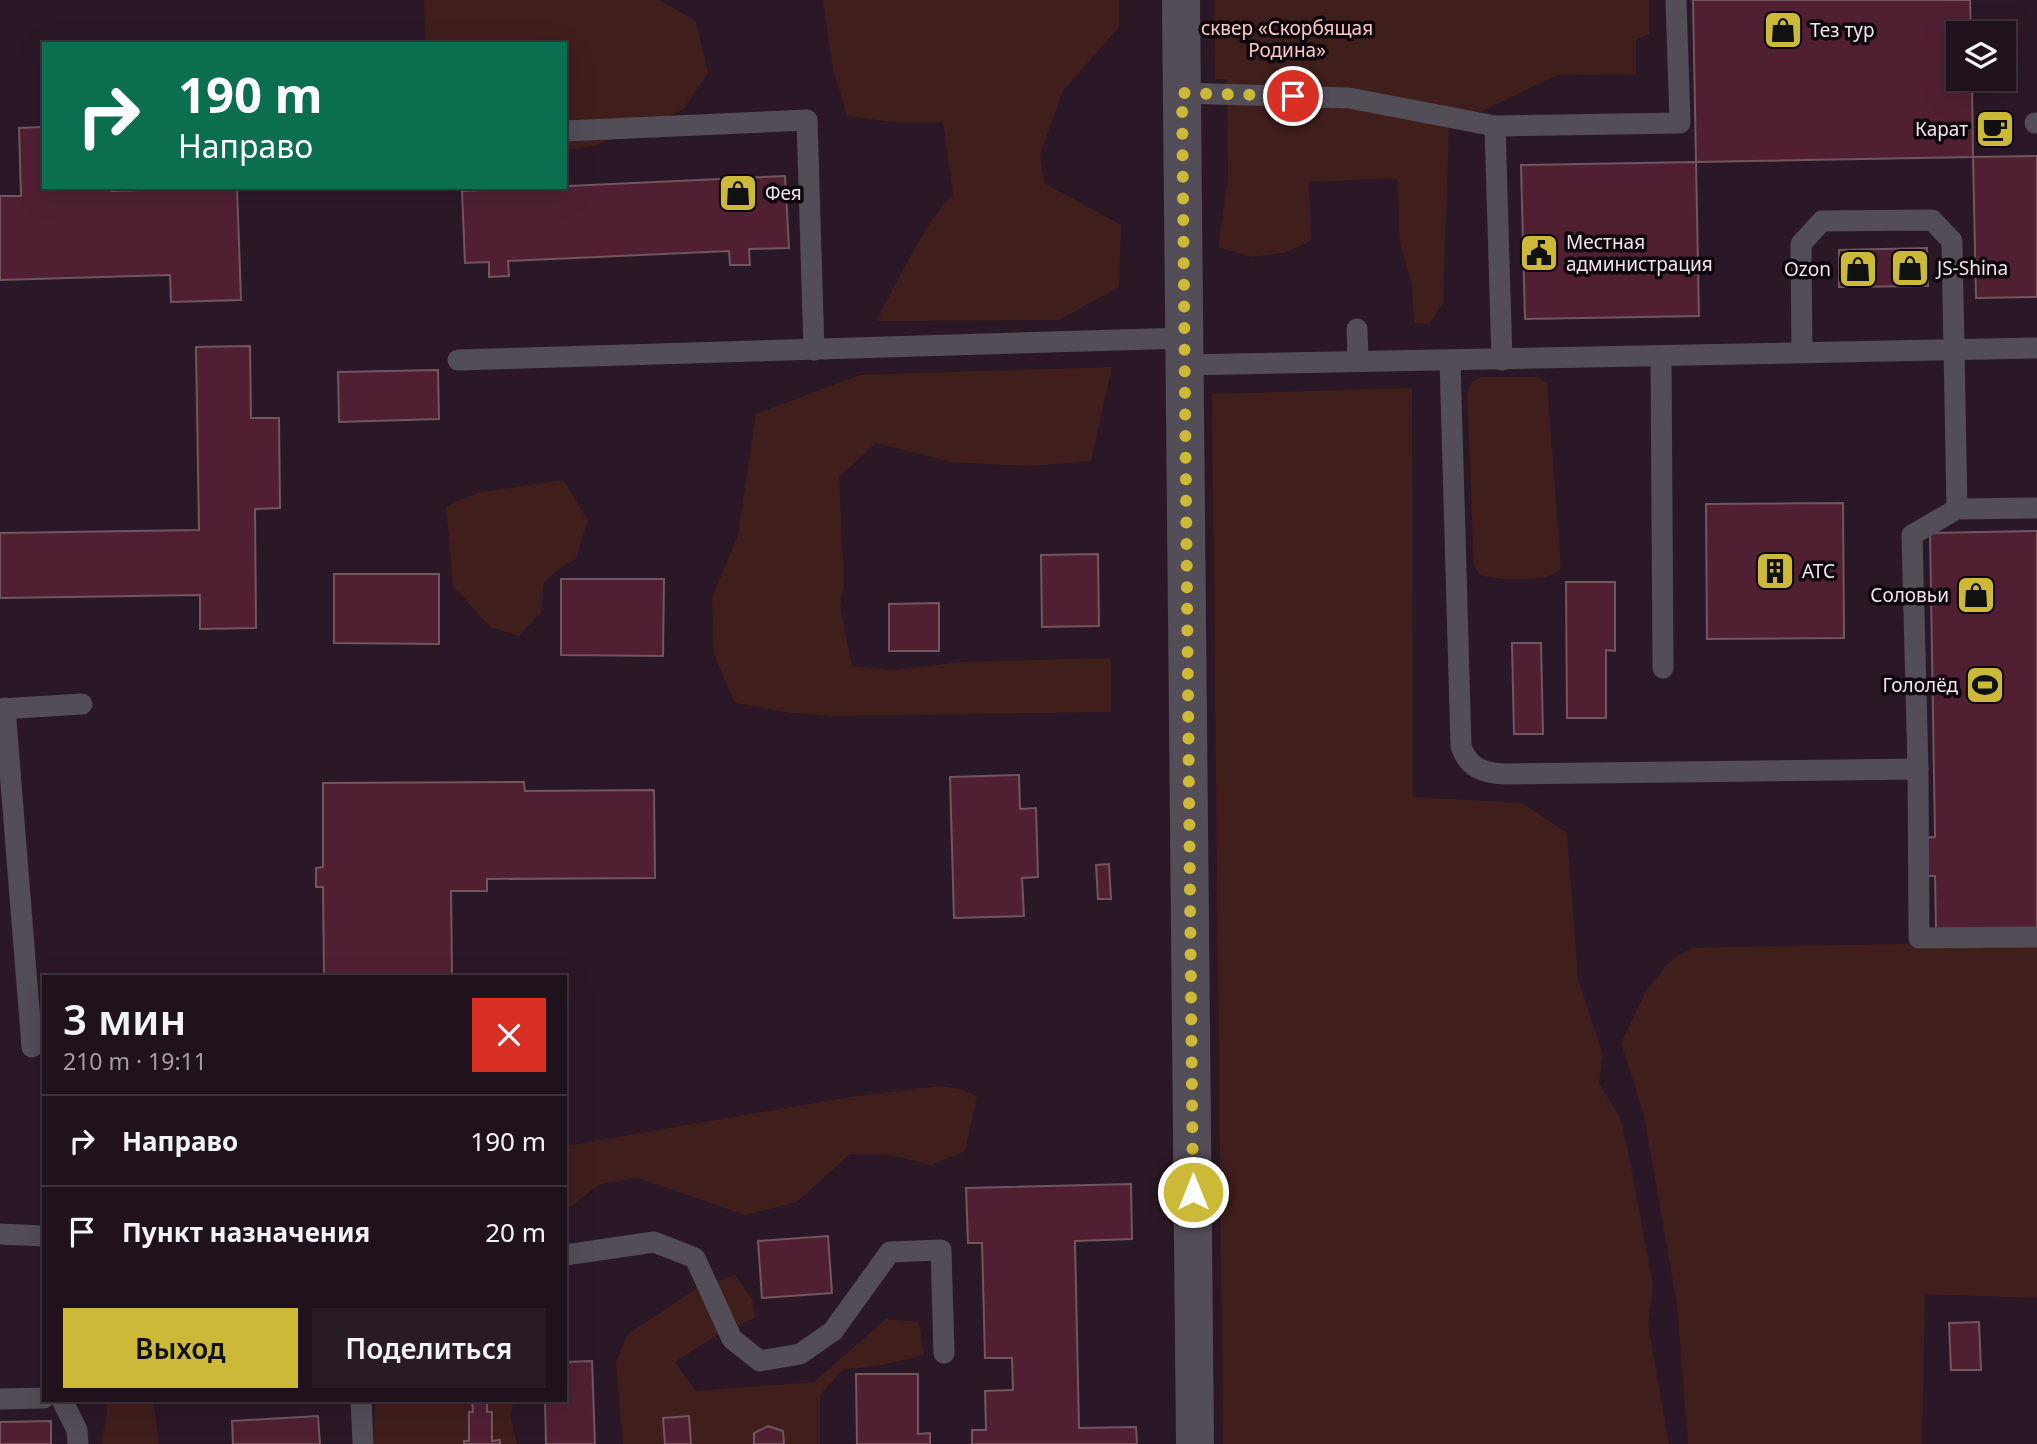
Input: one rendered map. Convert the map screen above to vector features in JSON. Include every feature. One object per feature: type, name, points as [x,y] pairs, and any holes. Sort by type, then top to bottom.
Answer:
[{"type":"street","points":[[1181,0],[1195,1444]]},
{"type":"lane","points":[[1182,93],[1349,97],[1495,125],[1680,123],[1676,0]]},
{"type":"lane","points":[[567,131],[807,120],[814,350]]},
{"type":"lane","points":[[1495,125],[1502,360]]},
{"type":"lane","points":[[1802,352],[1801,244],[1822,221],[1932,220],[1951,241],[1957,509]]},
{"type":"lane","points":[[1357,329],[1358,360]]},
{"type":"lane","points":[[458,360],[814,350],[1185,352],[1358,360],[1502,360],[2037,348]]},
{"type":"lane","points":[[1661,356],[1662,668]]},
{"type":"lane","points":[[1450,360],[1461,746],[1465,758],[1474,767],[1489,773],[1532,775],[1918,769]]},
{"type":"lane","points":[[2037,508],[1957,509],[1912,535],[1919,939],[2037,937]]},
{"type":"lane","points":[[32,1047],[3,708],[82,704]]},
{"type":"lane","points":[[0,1234],[42,1236]]},
{"type":"lane","points":[[567,1255],[654,1242],[695,1258],[732,1339],[760,1361],[800,1354],[833,1331],[891,1252],[941,1250],[944,1353]]},
{"type":"lane","points":[[0,1399],[42,1398]]},
{"type":"lane","points":[[63,1402],[77,1430],[78,1444]]},
{"type":"lane","points":[[361,1402],[363,1444]]},
{"type":"green space","points":[[424,0],[659,0],[696,21],[708,73],[683,110],[594,146],[567,150],[567,42],[426,42]]},
{"type":"green space","points":[[823,0],[1119,0],[1119,27],[1063,91],[1040,154],[1044,183],[1121,225],[1119,287],[1059,320],[876,321],[921,238],[953,194],[943,122],[891,122],[847,116],[833,68]]},
{"type":"green space","name":"сквер «Скорбящая Родина»","points":[[1214,0],[1649,0],[1649,34],[1636,40],[1636,74],[1557,75],[1449,127],[1443,303],[1429,324],[1414,323],[1412,284],[1400,244],[1397,178],[1309,182],[1311,241],[1284,253],[1252,257],[1218,247],[1228,179],[1227,79],[1215,79]]},
{"type":"green space","points":[[1112,367],[1091,461],[1029,466],[951,462],[876,443],[839,477],[844,583],[840,607],[852,666],[893,670],[962,662],[1111,658],[1111,712],[834,716],[792,713],[735,703],[714,654],[712,598],[738,535],[756,414],[860,375]]},
{"type":"green space","points":[[1482,377],[1538,377],[1547,383],[1561,568],[1546,577],[1488,577],[1480,575],[1474,565],[1467,391],[1472,382]]},
{"type":"green space","points":[[1412,388],[1413,797],[1522,803],[1567,833],[1578,979],[1603,1055],[1599,1083],[1621,1119],[1628,1150],[1653,1285],[1648,1324],[1669,1444],[1223,1444],[1212,394]]},
{"type":"green space","points":[[563,480],[588,520],[576,559],[560,568],[544,583],[541,612],[519,636],[490,627],[453,586],[446,506],[480,492]]},
{"type":"green space","points":[[2037,944],[2037,1298],[1925,1294],[1922,1444],[1688,1444],[1677,1305],[1644,1115],[1621,1043],[1646,991],[1671,960],[1692,948]]},
{"type":"green space","points":[[940,1086],[961,1089],[977,1096],[965,1151],[931,1165],[885,1154],[850,1154],[797,1202],[745,1215],[638,1178],[600,1184],[567,1209],[567,1146],[850,1097]]},
{"type":"green space","points":[[735,1275],[752,1299],[755,1318],[722,1332],[675,1362],[695,1391],[814,1382],[886,1319],[919,1322],[924,1355],[882,1365],[842,1370],[820,1395],[820,1444],[623,1444],[616,1362],[628,1334],[696,1289]]},
{"type":"green space","points":[[105,1402],[153,1402],[159,1444],[102,1444],[107,1412]]},
{"type":"green space","points":[[375,1402],[513,1402],[511,1418],[517,1444],[374,1444]]},
{"type":"building","points":[[1693,0],[1970,0],[1971,21],[1946,21],[1946,91],[1972,91],[1973,157],[1696,162]]},
{"type":"building","points":[[42,127],[42,189],[237,189],[241,300],[171,302],[170,275],[0,280],[0,196],[21,196],[19,128]]},
{"type":"building","points":[[2037,156],[2037,297],[1976,298],[1973,157]]},
{"type":"building","points":[[1696,162],[1699,316],[1525,319],[1521,165]]},
{"type":"building","points":[[785,176],[789,248],[749,249],[750,265],[730,265],[729,251],[508,261],[509,276],[489,277],[489,262],[465,263],[462,191],[567,189],[567,186]]},
{"type":"building","points":[[1927,248],[1928,286],[1839,287],[1839,250]]},
{"type":"building","points":[[250,346],[251,418],[279,418],[280,508],[255,509],[256,628],[200,629],[200,595],[0,598],[0,533],[199,530],[196,347]]},
{"type":"building","points":[[438,370],[439,419],[339,422],[338,372]]},
{"type":"building","name":"АТС","points":[[1843,503],[1844,638],[1707,639],[1706,504]]},
{"type":"building","name":"Гололёд","points":[[2037,531],[2037,928],[1936,930],[1935,876],[1923,876],[1922,838],[1935,837],[1930,533]]},
{"type":"building","points":[[1098,554],[1099,626],[1042,627],[1041,555]]},
{"type":"building","points":[[334,574],[439,574],[439,644],[334,643]]},
{"type":"building","points":[[561,579],[664,579],[663,656],[561,655]]},
{"type":"building","points":[[1566,582],[1615,582],[1615,651],[1606,650],[1606,718],[1567,718]]},
{"type":"building","points":[[939,603],[939,651],[889,651],[889,604]]},
{"type":"building","points":[[1512,643],[1541,643],[1543,734],[1514,734]]},
{"type":"building","points":[[1019,775],[1020,809],[1036,808],[1038,877],[1022,878],[1024,916],[954,918],[950,777]]},
{"type":"building","points":[[524,782],[525,791],[654,790],[655,878],[487,879],[487,891],[451,891],[452,975],[324,975],[323,887],[316,887],[316,868],[323,867],[323,783]]},
{"type":"building","points":[[1109,864],[1111,899],[1098,899],[1096,865]]},
{"type":"building","points":[[1131,1184],[1132,1239],[1075,1241],[1079,1428],[1136,1427],[1137,1444],[972,1444],[972,1430],[986,1430],[985,1391],[1013,1390],[1012,1358],[985,1358],[982,1243],[968,1243],[966,1188]]},
{"type":"building","points":[[828,1236],[832,1293],[762,1298],[758,1241]]},
{"type":"building","points":[[1979,1322],[1981,1370],[1951,1370],[1949,1323]]},
{"type":"building","points":[[592,1361],[595,1444],[546,1444],[545,1402],[567,1402],[567,1362]]},
{"type":"building","points":[[856,1374],[918,1374],[918,1434],[930,1433],[930,1444],[857,1444]]},
{"type":"building","points":[[472,1402],[487,1402],[487,1412],[492,1412],[492,1441],[500,1440],[500,1444],[464,1444],[464,1441],[469,1441],[469,1412],[473,1412]]},
{"type":"building","points":[[318,1416],[320,1444],[233,1444],[232,1421]]},
{"type":"building","points":[[689,1416],[691,1444],[665,1444],[663,1418]]},
{"type":"building","points":[[51,1421],[51,1444],[0,1444],[0,1422]]},
{"type":"building","points":[[768,1426],[783,1431],[784,1444],[754,1444],[754,1433]]},
{"type":"place","name":"Тез тур","points":[[1783,30]]},
{"type":"place","name":"Карат","points":[[1995,129]]},
{"type":"place","name":"Фея","points":[[738,193]]},
{"type":"place","name":"Местная администрация","points":[[1539,253]]},
{"type":"place","name":"JS-Shina","points":[[1910,268]]},
{"type":"place","name":"Ozon","points":[[1858,269]]},
{"type":"place","name":"АТС","points":[[1775,571]]},
{"type":"place","name":"Соловьи","points":[[1976,595]]},
{"type":"place","name":"Гололёд","points":[[1985,685]]},
{"type":"route","points":[[1193,1192],[1182,93],[1293,96]]}]
